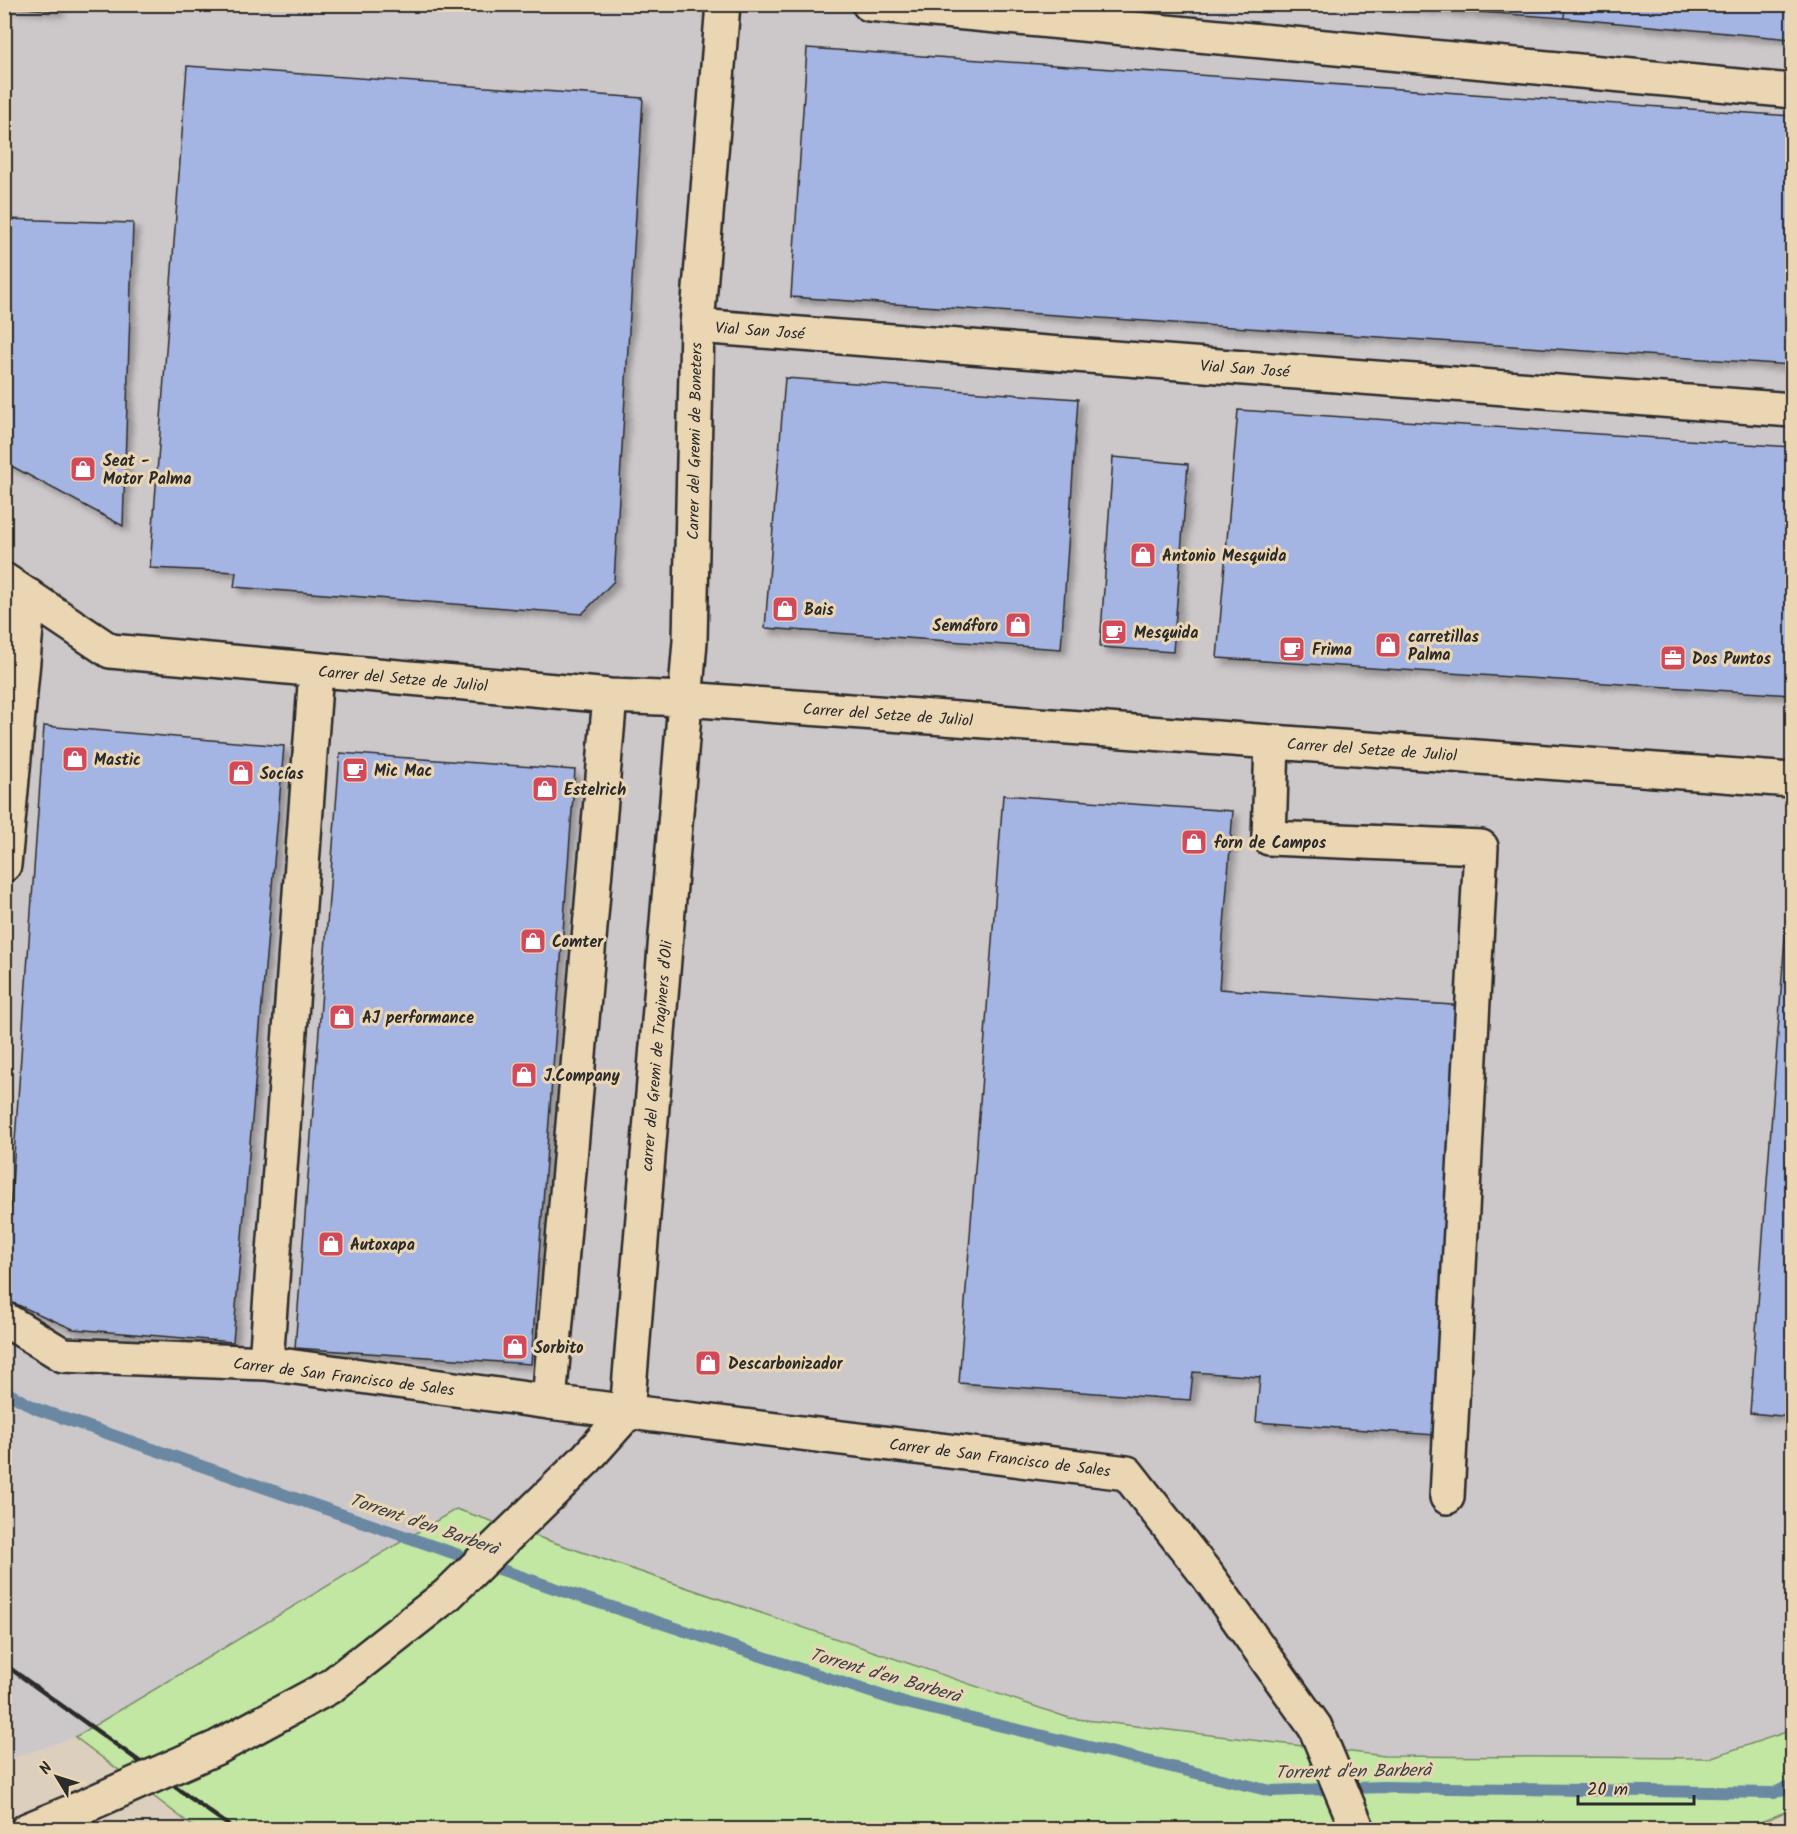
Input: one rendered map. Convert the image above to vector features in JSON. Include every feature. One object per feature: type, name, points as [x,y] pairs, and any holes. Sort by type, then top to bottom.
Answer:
[{"type":"street","name":"Carrer del Gremi de Boneters","points":[[685,699],[690,641],[697,326],[723,4]]},
{"type":"street","points":[[869,4],[1792,91]]},
{"type":"street","name":"Vial San José","points":[[697,326],[1792,410]]},
{"type":"street","points":[[4,865],[16,588]]},
{"type":"street","name":"Carrer del Setze de Juliol","points":[[16,588],[110,651],[610,696],[685,699],[1792,780]]},
{"type":"street","points":[[266,1364],[316,671]]},
{"type":"street","points":[[549,1402],[610,696]]},
{"type":"street","name":"carrer del Gremi de Traginers d'Oli","points":[[627,1413],[685,699]]},
{"type":"street","points":[[1272,742],[1269,838],[1481,846],[1447,1497]]},
{"type":"street","name":"Carrer de San Francisco de Sales","points":[[4,1320],[63,1354],[266,1364],[627,1413],[1127,1473],[1207,1575],[1315,1727],[1358,1830]]},
{"type":"street","points":[[27,1830],[218,1747],[331,1686],[447,1595],[586,1459],[627,1413]]},
{"type":"shaded area","points":[[4,5],[1792,5],[1792,1730],[1709,1758],[1385,1756],[1069,1718],[456,1509],[75,1737],[5,1761]]},
{"type":"green space","points":[[456,1509],[1069,1718],[1385,1756],[1709,1758],[1792,1730],[1792,1809],[1742,1830],[198,1830],[75,1737]]},
{"type":"building","points":[[4,4],[59,4],[58,11],[4,6]]},
{"type":"building","points":[[1368,4],[1565,4],[1564,18]]},
{"type":"building","points":[[1565,4],[1792,4],[1792,39],[1564,18]]},
{"type":"building","points":[[807,48],[1792,116],[1792,365],[791,297]]},
{"type":"building","points":[[187,66],[643,98],[614,581],[582,614],[234,587],[236,572],[150,568]]},
{"type":"building","points":[[4,219],[133,223],[123,526],[4,462]]},
{"type":"building","points":[[785,378],[1078,399],[1061,649],[765,628]]},
{"type":"building","points":[[1238,410],[1792,447],[1792,695],[1217,658]]},
{"type":"building","name":"Antonio Mesquida","points":[[1113,457],[1188,464],[1173,652],[1100,647]]},
{"type":"building","points":[[44,726],[284,746],[233,1342],[73,1329],[4,1299]]},
{"type":"building","points":[[340,753],[575,770],[531,1364],[295,1348]]},
{"type":"building","points":[[1003,795],[1233,811],[1219,989],[1467,1006],[1435,1435],[1256,1422],[1260,1377],[1193,1372],[1190,1400],[959,1383]]},
{"type":"building","points":[[1792,855],[1792,1417],[1750,1413]]},
{"type":"waterway","name":"Torrent d'en Barberà","points":[[4,1391],[37,1409],[554,1588],[898,1701],[1271,1791],[1383,1787],[1774,1793],[1792,1785]]},
{"type":"railway","points":[[4,1664],[235,1830]]},
{"type":"place","name":"Seat - Motor Palma","points":[[83,469]]},
{"type":"place","name":"Antonio Mesquida","points":[[1143,555]]},
{"type":"place","name":"Bais","points":[[785,609]]},
{"type":"place","name":"Semáforo","points":[[1018,625]]},
{"type":"place","name":"Mesquida","points":[[1114,632]]},
{"type":"place","name":"carretillas Palma","points":[[1388,645]]},
{"type":"place","name":"Frima","points":[[1292,649]]},
{"type":"place","name":"Dos Puntos","points":[[1673,658]]},
{"type":"place","name":"Mastic","points":[[75,759]]},
{"type":"place","name":"Mic Mac","points":[[355,770]]},
{"type":"place","name":"Socías","points":[[241,773]]},
{"type":"place","name":"Estelrich","points":[[545,789]]},
{"type":"place","name":"forn de Campos","points":[[1194,842]]},
{"type":"place","name":"Comter","points":[[533,941]]},
{"type":"place","name":"AJ performance","points":[[342,1017]]},
{"type":"place","name":"J.Company","points":[[524,1075]]},
{"type":"place","name":"Autoxapa","points":[[331,1244]]},
{"type":"place","name":"Sorbito","points":[[515,1347]]},
{"type":"place","name":"Descarbonizador","points":[[708,1363]]}]
